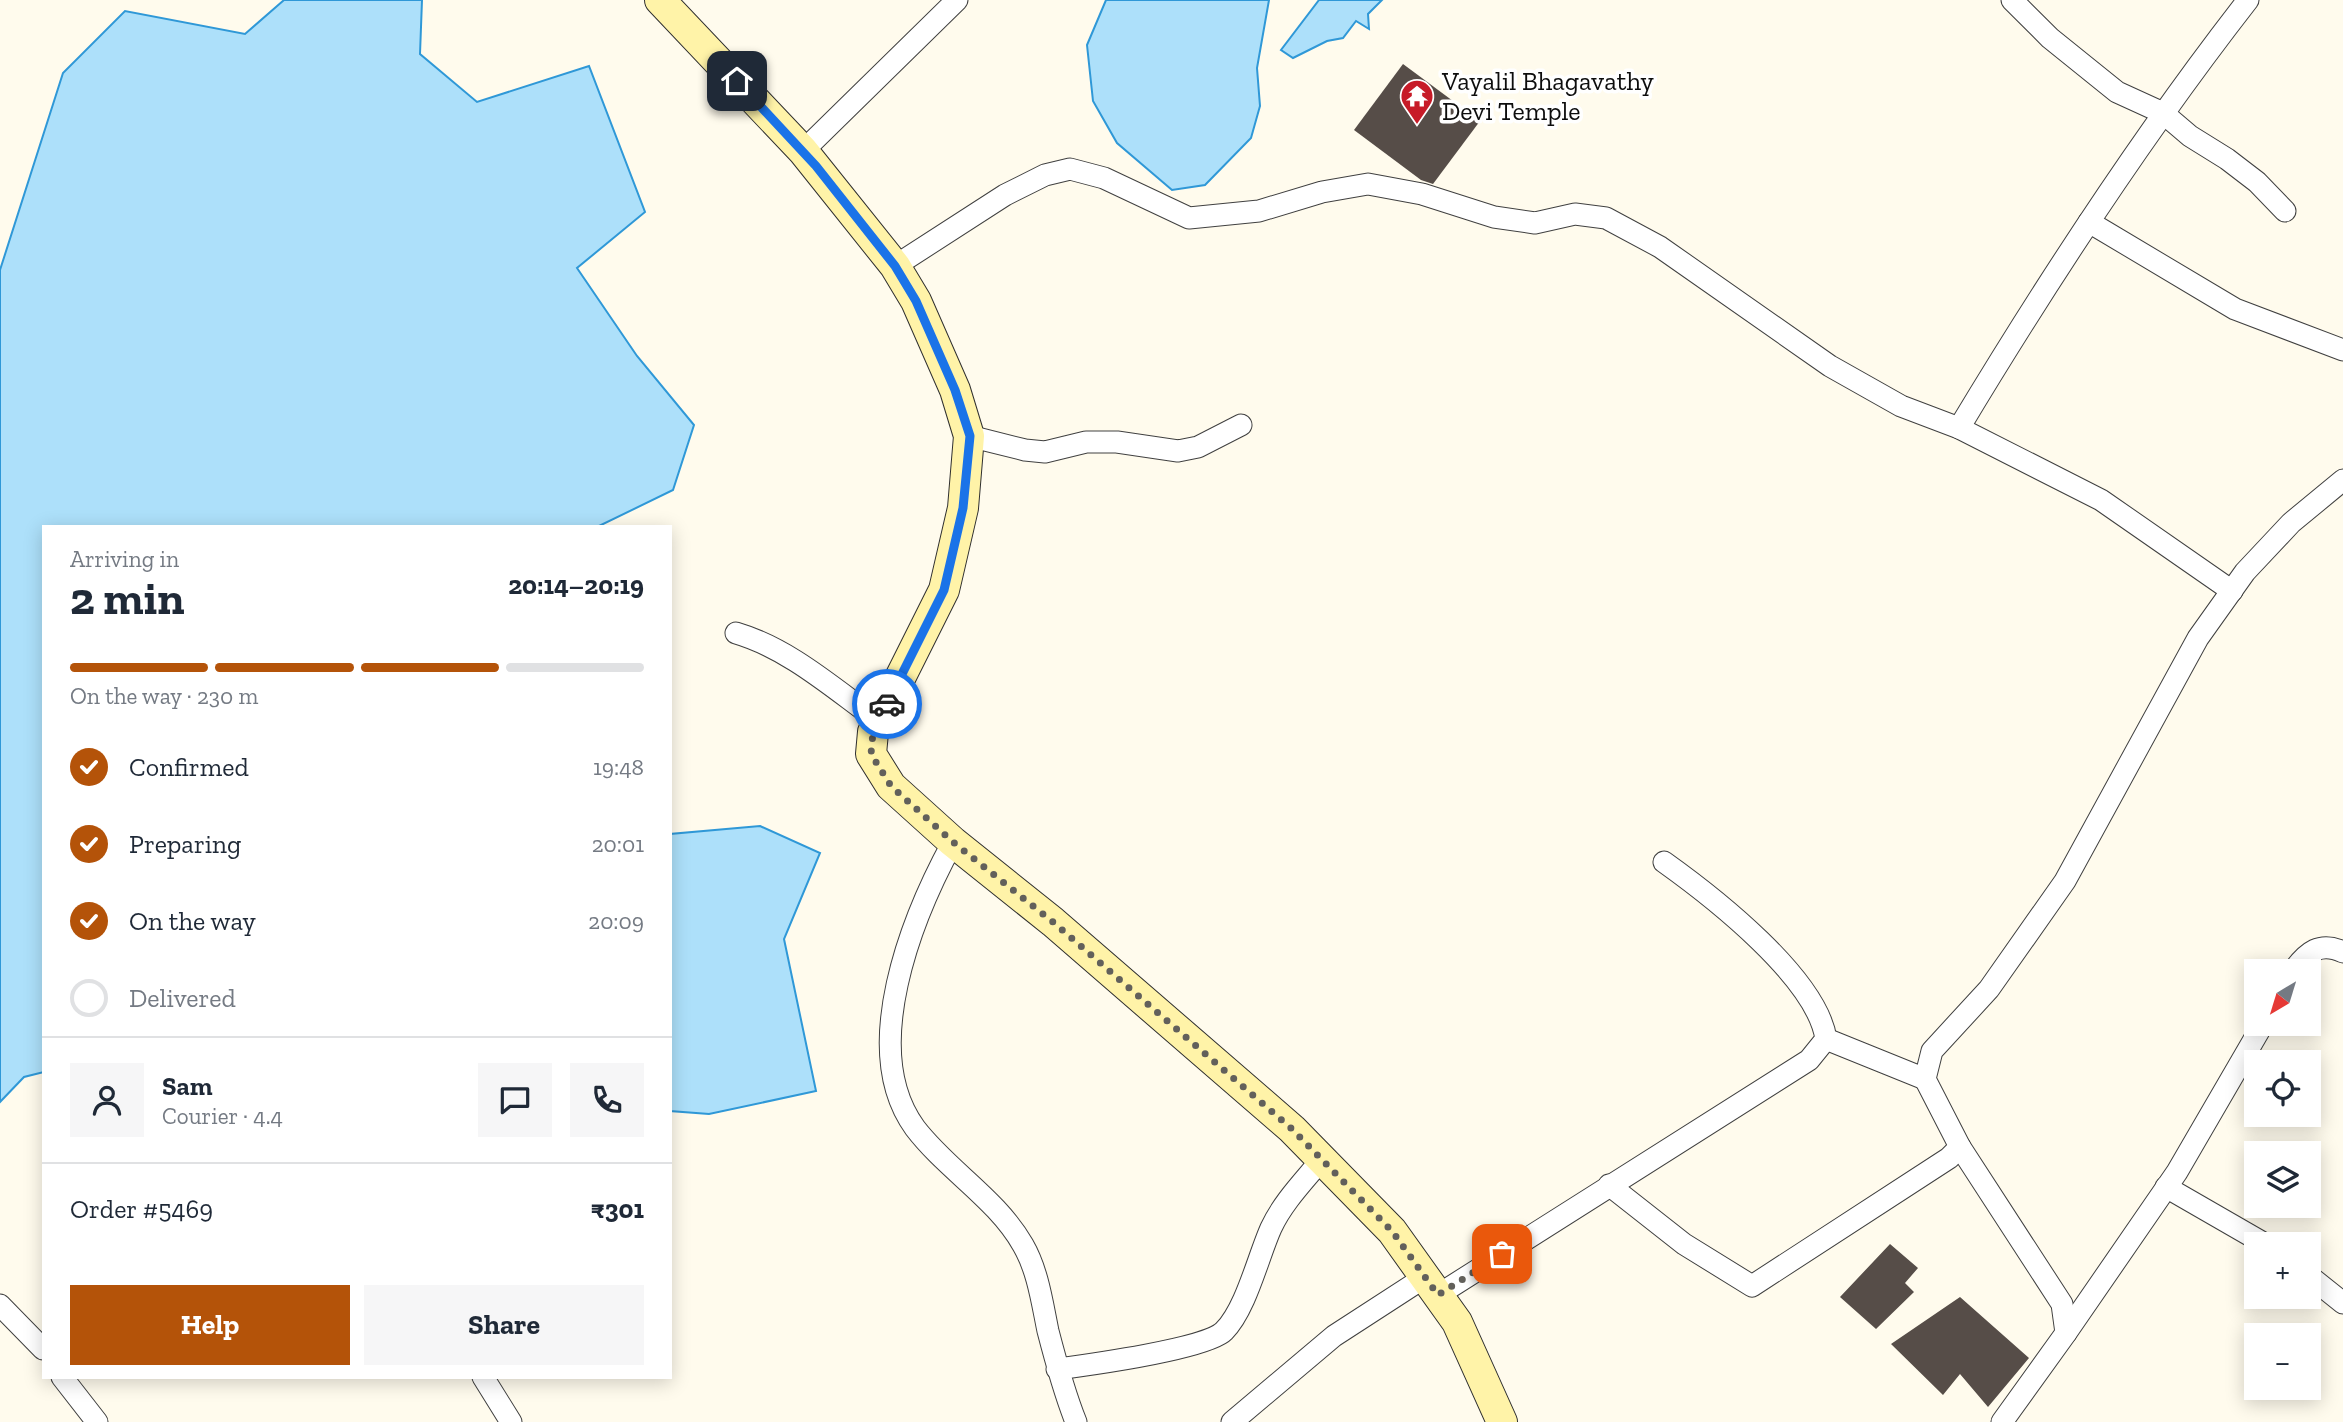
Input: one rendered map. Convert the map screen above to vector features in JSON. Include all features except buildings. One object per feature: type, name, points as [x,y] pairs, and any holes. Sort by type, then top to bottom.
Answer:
[{"type":"main road","points":[[660,0],[803,151],[895,266],[916,301],[955,390],[970,436],[963,508],[944,590],[873,732],[871,754],[880,770],[891,786],[953,842],[1053,922],[1292,1129],[1392,1231],[1457,1322],[1502,1422]]},
{"type":"street","points":[[803,151],[957,0]]},
{"type":"street","points":[[2012,0],[2050,38],[2117,92],[2163,113],[2257,182],[2285,211]]},
{"type":"street","points":[[1959,428],[2039,295],[2088,222],[2163,113],[2248,0]]},
{"type":"street","points":[[895,266],[1005,195],[1045,175],[1070,169],[1104,178],[1189,218],[1259,211],[1322,192],[1368,184],[1422,194],[1494,217],[1535,223],[1575,214],[1606,218],[1660,247],[1830,366],[1901,406],[1959,428],[2101,500],[2232,591]]},
{"type":"street","points":[[2088,222],[2235,309],[2343,350]]},
{"type":"street","points":[[970,436],[1025,450],[1045,452],[1086,442],[1117,442],[1178,451],[1198,447],[1241,425]]},
{"type":"street","points":[[2066,1333],[2062,1304],[1960,1147],[1926,1079],[1932,1051],[1989,989],[2065,881],[2198,638],[2232,591],[2291,523],[2343,480]]},
{"type":"street","points":[[736,633],[759,640],[786,655],[879,721]]},
{"type":"street","points":[[953,842],[926,891],[902,965],[890,1035],[896,1091],[915,1127],[1007,1221],[1023,1244],[1034,1266],[1057,1369],[1076,1422]]},
{"type":"street","points":[[1664,862],[1718,904],[1781,963],[1818,1017],[1826,1039],[1926,1079]]},
{"type":"street","points":[[2302,959],[2308,952],[2323,946],[2343,952]]},
{"type":"street","points":[[2002,1422],[2166,1187],[2256,1036]]},
{"type":"street","points":[[1232,1422],[1334,1336],[1432,1286],[1609,1185],[1809,1060],[1826,1039]]},
{"type":"street","points":[[1609,1185],[1684,1244],[1752,1286],[1948,1158],[1960,1147]]},
{"type":"street","points":[[1057,1369],[1122,1360],[1208,1339],[1224,1331],[1285,1203],[1322,1159]]},
{"type":"street","points":[[2166,1187],[2244,1232]]},
{"type":"street","points":[[2321,1285],[2343,1303]]},
{"type":"street","points":[[0,1305],[42,1347]]},
{"type":"street","points":[[64,1379],[97,1422]]},
{"type":"street","points":[[484,1379],[511,1422]]},
{"type":"water","points":[[284,0],[422,0],[420,54],[477,102],[589,66],[645,212],[577,268],[637,356],[694,425],[673,490],[601,525],[42,525],[42,1072],[24,1077],[0,1102],[0,270],[63,73],[125,11],[245,34]]},
{"type":"water","points":[[1106,0],[1269,0],[1257,68],[1260,106],[1251,138],[1205,185],[1172,190],[1117,143],[1093,101],[1087,45]]},
{"type":"water","points":[[1319,0],[1382,0],[1368,14],[1369,29],[1356,21],[1343,38],[1327,41],[1293,58],[1281,50]]},
{"type":"water","points":[[760,826],[820,853],[784,939],[816,1091],[709,1114],[672,1111],[672,834]]},
{"type":"way so far","points":[[887,704],[873,732],[871,754],[891,786],[953,842],[1053,922],[1292,1129],[1392,1231],[1438,1295],[1502,1254]]},
{"type":"place","name":"Vayalil Bhagavathy Devi Temple","points":[[1417,126]]},
{"type":"route","points":[[737,81],[816,166],[895,266],[916,301],[955,390],[970,436],[963,508],[944,590],[887,704]]}]
